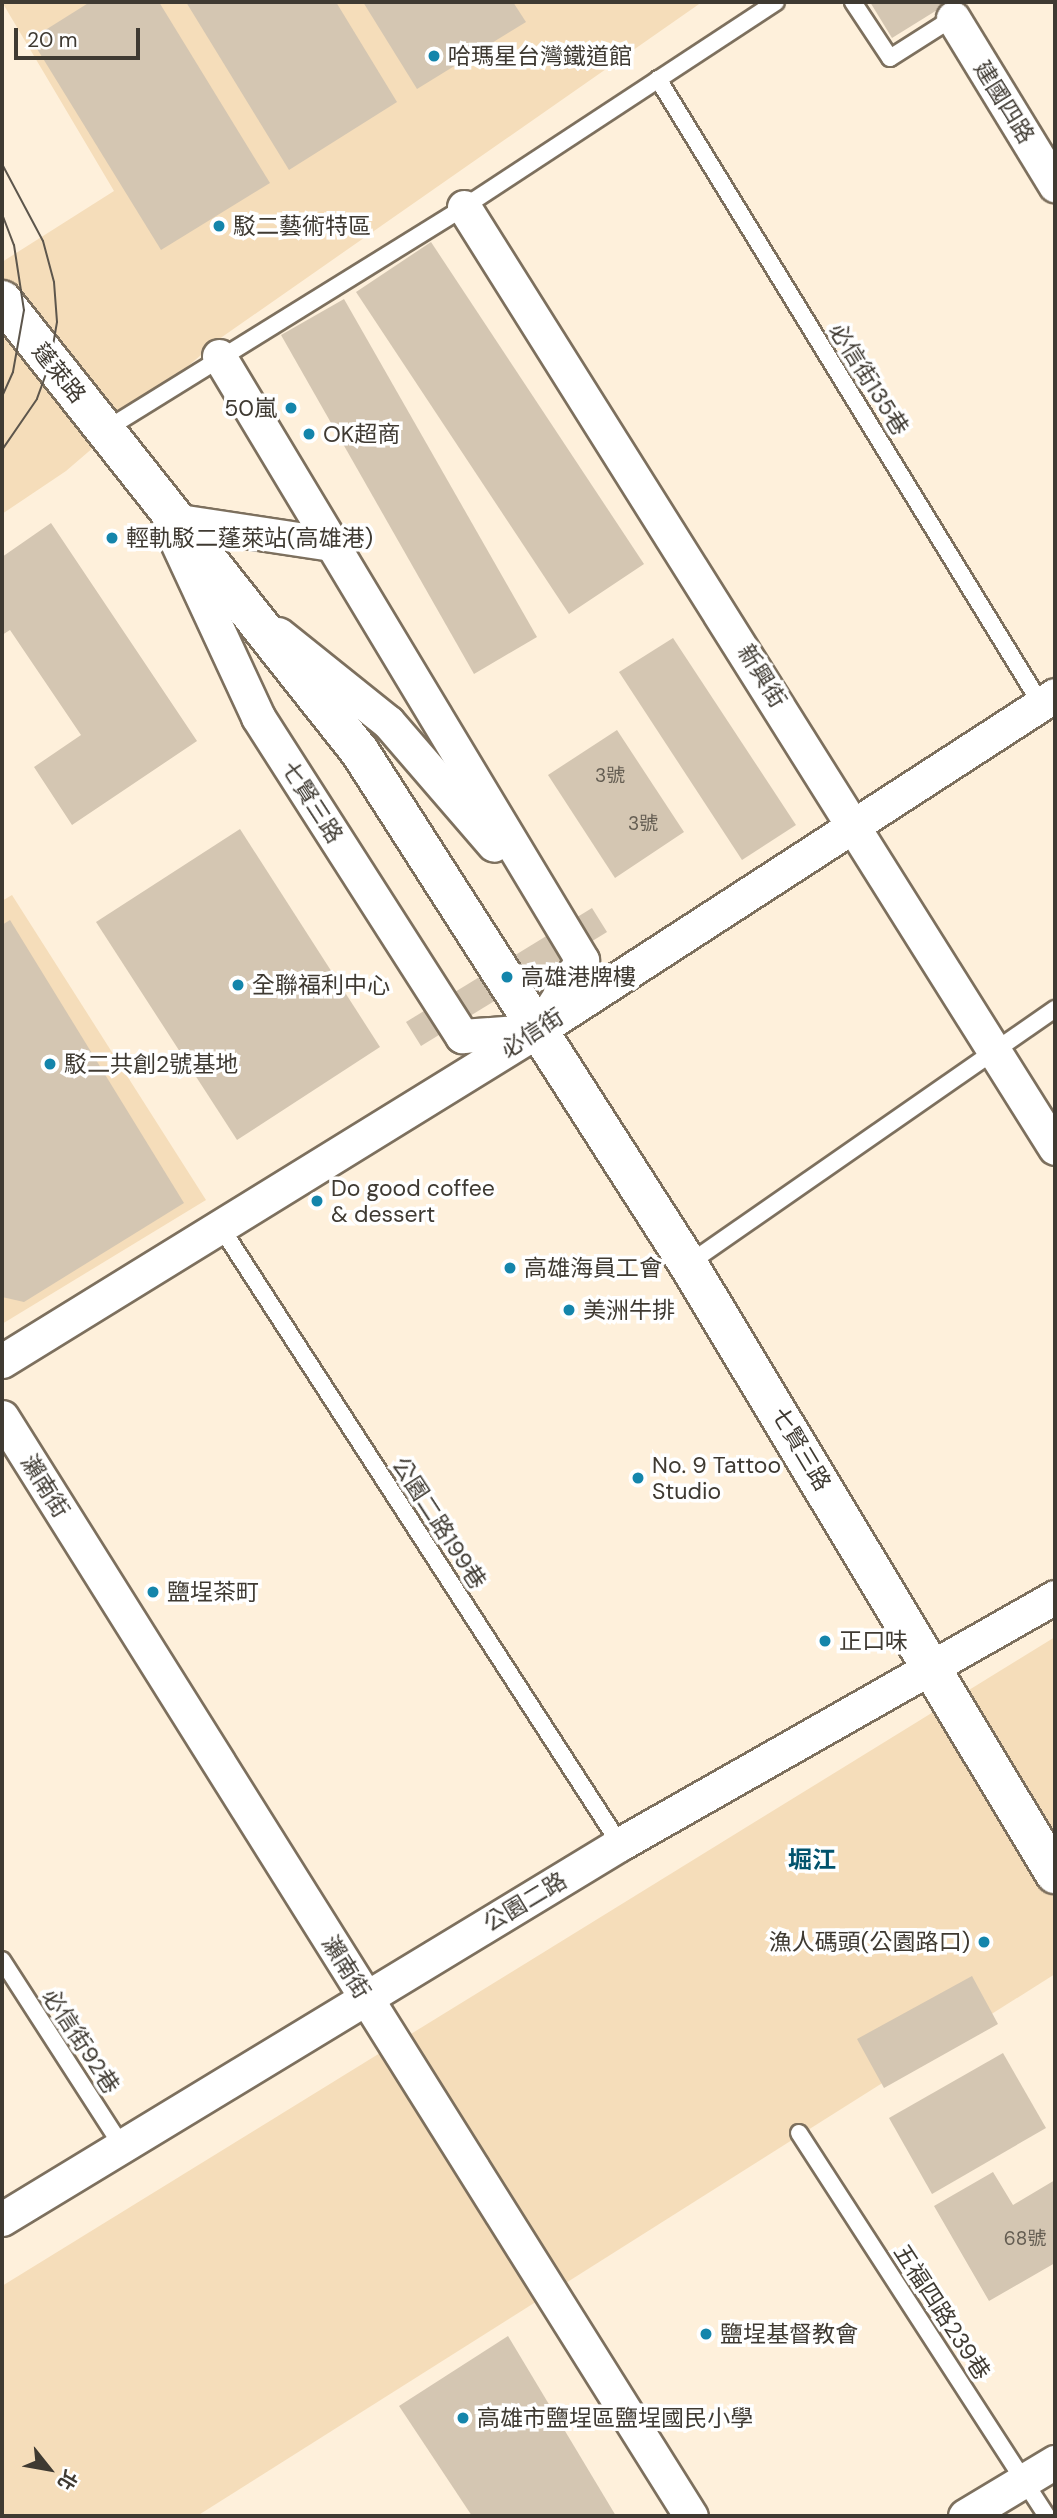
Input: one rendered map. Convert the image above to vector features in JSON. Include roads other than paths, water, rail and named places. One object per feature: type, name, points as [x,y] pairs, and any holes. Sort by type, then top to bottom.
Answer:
[{"type":"street","name":"建國四路","points":[[953,18],[1055,185]]},
{"type":"street","name":"新興街","points":[[464,206],[855,823],[994,1053],[1055,1148]]},
{"type":"street","name":"蓬萊路","points":[[5,312],[111,438]]},
{"type":"street","name":"七賢三路","points":[[219,356],[582,961],[537,1031]]},
{"type":"street","name":"七賢三路","points":[[111,438],[256,616],[360,752],[688,1264],[935,1669],[1055,1874]]},
{"type":"street","name":"七賢三路","points":[[152,488],[258,717],[462,1037],[537,1031]]},
{"type":"street","points":[[179,522],[331,544]]},
{"type":"street","name":"七賢三路","points":[[256,616],[388,722],[555,916]]},
{"type":"street","name":"必信街","points":[[2,1362],[537,1031],[1048,699]]},
{"type":"street","name":"瀨南街","points":[[2,1417],[691,2516]]},
{"type":"street","name":"公園二路","points":[[2,2219],[620,1844],[935,1669],[1055,1597]]},
{"type":"street","points":[[965,2516],[1055,2462]]},
{"type":"lane","points":[[111,438],[219,356],[464,206],[776,2]]},
{"type":"lane","points":[[853,2],[890,58],[953,18]]},
{"type":"lane","name":"必信街135巷","points":[[657,79],[1048,699]]},
{"type":"lane","points":[[688,1264],[1055,1009]]},
{"type":"lane","name":"公園二路199巷","points":[[220,1226],[620,1844]]},
{"type":"lane","name":"必信街92巷","points":[[2,1960],[122,2146]]},
{"type":"lane","name":"五福四路239巷","points":[[799,2133],[1046,2516]]},
{"type":"tram line","points":[[2,164],[43,241],[54,282],[57,322],[50,363],[37,399],[2,450]]},
{"type":"tram line","points":[[2,214],[14,245],[24,310],[13,372],[2,397]]},
{"type":"place","name":"哈瑪星台灣鐵道館","points":[[434,56]]},
{"type":"place","name":"駁二藝術特區","points":[[219,226]]},
{"type":"place","name":"50嵐","points":[[291,408]]},
{"type":"place","name":"OK超商","points":[[309,434]]},
{"type":"place","name":"輕軌駁二蓬萊站(高雄港)","points":[[112,538]]},
{"type":"place","name":"高雄港牌樓","points":[[507,977]]},
{"type":"place","name":"全聯福利中心","points":[[238,985]]},
{"type":"place","name":"駁二共創2號基地","points":[[50,1064]]},
{"type":"place","name":"Do good coffee & dessert","points":[[317,1201]]},
{"type":"place","name":"高雄海員工會","points":[[510,1268]]},
{"type":"place","name":"美洲牛排","points":[[569,1310]]},
{"type":"place","name":"No. 9 Tattoo Studio","points":[[638,1478]]},
{"type":"place","name":"鹽埕茶町","points":[[153,1592]]},
{"type":"place","name":"正口味","points":[[825,1641]]},
{"type":"place","name":"漁人碼頭(公園路口)","points":[[984,1942]]},
{"type":"place","name":"鹽埕基督教會","points":[[706,2334]]},
{"type":"place","name":"高雄市鹽埕區鹽埕國民小學","points":[[463,2418]]},
{"type":"district","name":"堀江","points":[[812,1860]]}]
